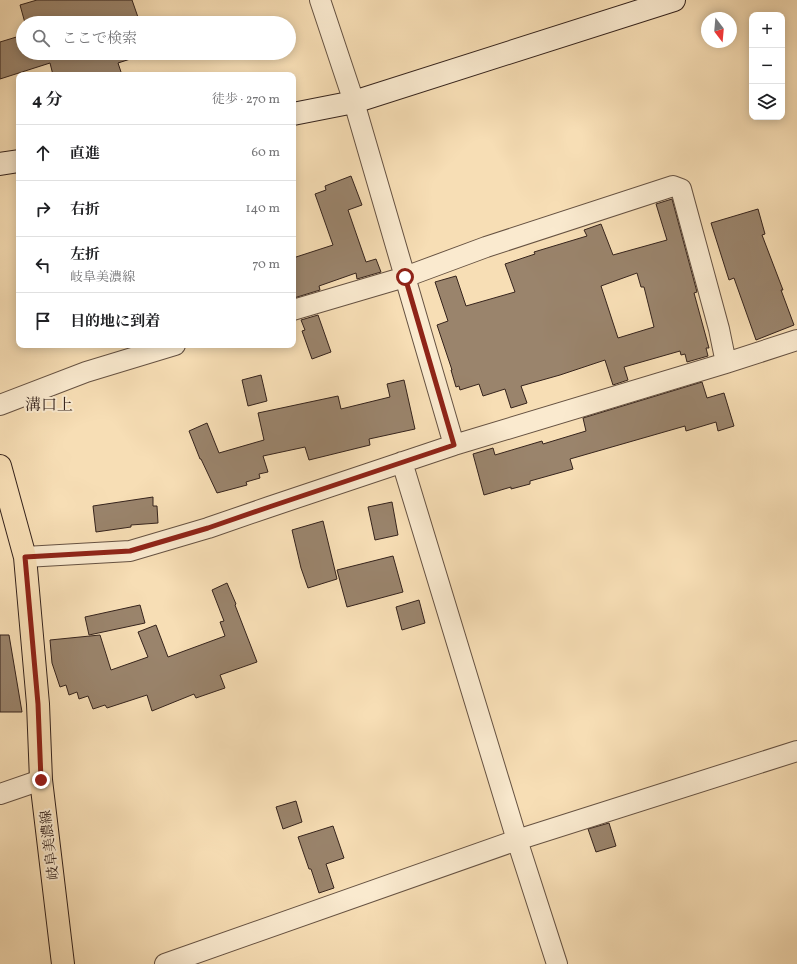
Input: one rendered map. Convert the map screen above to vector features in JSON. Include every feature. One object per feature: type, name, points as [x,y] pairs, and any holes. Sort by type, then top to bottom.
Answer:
[{"type":"main road","name":"岐阜美濃線","points":[[0,466],[25,557],[38,704],[41,780],[63,964]]},
{"type":"street","points":[[320,0],[354,102],[454,445]]},
{"type":"street","points":[[296,113],[354,102],[674,0]]},
{"type":"street","points":[[0,164],[16,161]]},
{"type":"street","points":[[296,309],[405,277],[486,247],[673,186],[681,189],[719,329],[726,363]]},
{"type":"street","points":[[25,557],[130,551],[208,528],[454,445],[726,363],[797,340]]},
{"type":"street","points":[[0,405],[86,372],[165,348]]},
{"type":"street","points":[[402,462],[517,840],[557,964]]},
{"type":"street","points":[[165,964],[517,840],[797,751]]},
{"type":"street","points":[[0,794],[41,780]]},
{"type":"building","points":[[37,0],[132,0],[138,16],[23,16],[20,5]]},
{"type":"building","points":[[16,37],[16,60],[127,60],[118,63],[121,72],[52,72],[50,63],[22,72],[16,72],[16,74],[0,79],[0,42]]},
{"type":"building","points":[[351,176],[362,205],[348,210],[366,262],[376,259],[381,272],[357,279],[356,273],[319,286],[320,290],[296,297],[296,257],[333,245],[315,194],[326,190],[325,186]]},
{"type":"building","points":[[672,199],[697,292],[694,293],[709,348],[706,348],[708,356],[687,362],[685,354],[681,355],[680,351],[624,367],[628,380],[613,385],[605,360],[521,386],[527,403],[511,408],[505,389],[483,396],[479,384],[460,390],[459,386],[456,387],[437,325],[448,321],[435,282],[456,276],[466,306],[515,292],[505,264],[535,254],[534,252],[587,236],[584,230],[601,224],[613,255],[667,240],[656,204]],"holes":[[[637,273],[641,287],[644,287],[654,327],[618,338],[601,286]]]},
{"type":"building","points":[[758,209],[765,234],[762,235],[783,290],[781,290],[794,325],[756,340],[734,278],[729,280],[711,223]]},
{"type":"building","points":[[318,315],[331,352],[312,359],[302,331],[305,330],[301,320]]},
{"type":"building","points":[[261,375],[267,401],[248,406],[242,380]]},
{"type":"building","points":[[404,380],[415,429],[369,439],[370,445],[309,460],[305,447],[263,456],[268,472],[259,474],[260,478],[246,482],[247,485],[217,493],[200,459],[189,431],[207,423],[219,453],[264,440],[258,413],[338,396],[341,409],[390,397],[387,384]]},
{"type":"building","points":[[702,382],[707,398],[724,393],[734,426],[718,431],[716,422],[686,431],[685,426],[570,459],[573,469],[530,481],[530,484],[511,489],[511,487],[484,495],[473,454],[493,448],[495,455],[542,441],[543,444],[586,431],[583,418]]},
{"type":"building","points":[[153,497],[153,506],[157,506],[158,523],[131,525],[131,527],[96,532],[93,506]]},
{"type":"building","points":[[392,502],[398,535],[375,540],[368,507]]},
{"type":"building","points":[[323,521],[337,579],[308,588],[301,568],[292,530]]},
{"type":"building","points":[[393,556],[403,592],[347,607],[337,570]]},
{"type":"building","points":[[227,583],[257,662],[220,675],[225,688],[196,698],[194,694],[152,711],[147,695],[107,708],[105,705],[93,709],[88,696],[79,699],[77,692],[69,695],[66,685],[60,687],[52,663],[50,640],[100,635],[111,670],[148,657],[138,632],[156,625],[168,657],[225,636],[220,622],[224,621],[212,590]]},
{"type":"building","points":[[419,600],[425,623],[402,630],[396,607]]},
{"type":"building","points":[[140,605],[145,623],[89,635],[85,617]]},
{"type":"building","points":[[0,635],[9,635],[22,712],[0,712]]},
{"type":"building","points":[[296,801],[302,822],[283,829],[276,807]]},
{"type":"building","points":[[609,823],[616,846],[596,852],[588,829]]},
{"type":"building","points":[[333,826],[344,858],[326,864],[334,888],[319,893],[298,837]]},
{"type":"district","name":"溝口上","points":[[49,404]]},
{"type":"route","points":[[41,780],[38,704],[25,557],[130,551],[208,528],[454,445],[405,277]]}]
